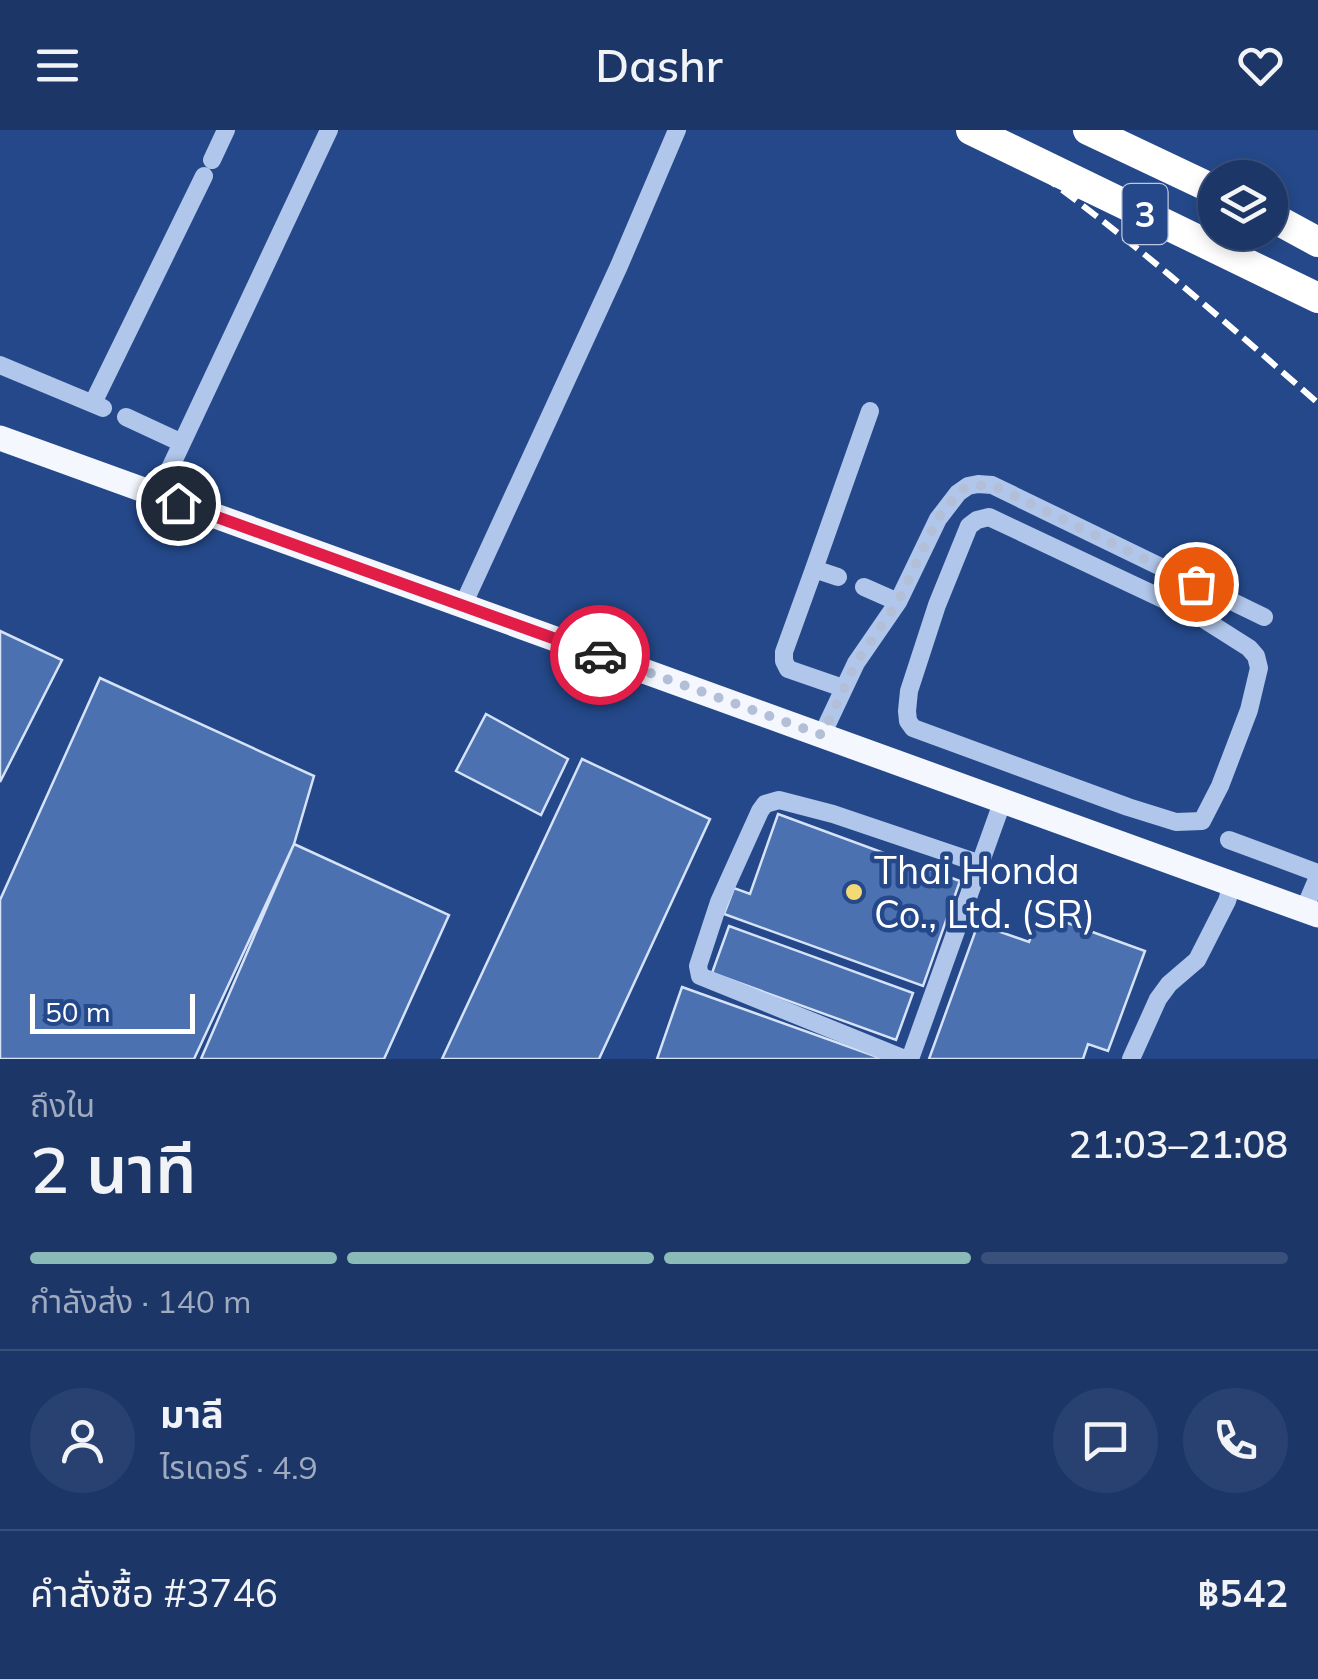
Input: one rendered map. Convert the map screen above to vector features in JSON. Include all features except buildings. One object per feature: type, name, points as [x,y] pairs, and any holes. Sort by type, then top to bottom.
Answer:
[{"type":"highway","name":"3","points":[[971,130],[1318,298]]},
{"type":"highway","name":"3","points":[[1088,130],[1198,182]]},
{"type":"main road","points":[[0,438],[1311,912]]},
{"type":"lane","points":[[0,365],[98,406],[226,130]]},
{"type":"lane","points":[[157,496],[329,130]]},
{"type":"lane","points":[[463,605],[677,130]]},
{"type":"lane","points":[[842,688],[788,668],[784,652],[870,411]]},
{"type":"lane","points":[[126,418],[182,443]]},
{"type":"lane","points":[[822,735],[842,688],[898,602],[938,518],[968,486],[992,485],[1264,617]]},
{"type":"lane","points":[[958,493],[977,520]]},
{"type":"lane","points":[[989,517],[1197,615],[1256,656],[1259,668],[1250,710],[1202,820],[1176,822],[1128,807],[913,728],[908,721],[909,691],[936,605],[969,526],[977,520],[989,517]]},
{"type":"lane","points":[[814,570],[838,577]]},
{"type":"lane","points":[[864,587],[898,602]]},
{"type":"lane","points":[[982,864],[833,814],[770,801],[760,811],[719,902],[698,966],[700,976],[907,1059],[982,864],[1003,800]]},
{"type":"lane","points":[[1229,840],[1318,875],[1311,912]]},
{"type":"lane","points":[[1130,1059],[1158,999],[1169,984],[1198,960],[1232,884]]},
{"type":"railway","points":[[977,130],[1110,227],[1318,403]]},
{"type":"way so far","points":[[600,655],[822,735],[842,688],[898,602],[938,518],[958,493],[978,484],[992,485],[1196,584]]},
{"type":"place","name":"Thai Honda Co., Ltd. (SR)","points":[[854,892]]},
{"type":"route","points":[[178,503],[600,655]]}]
